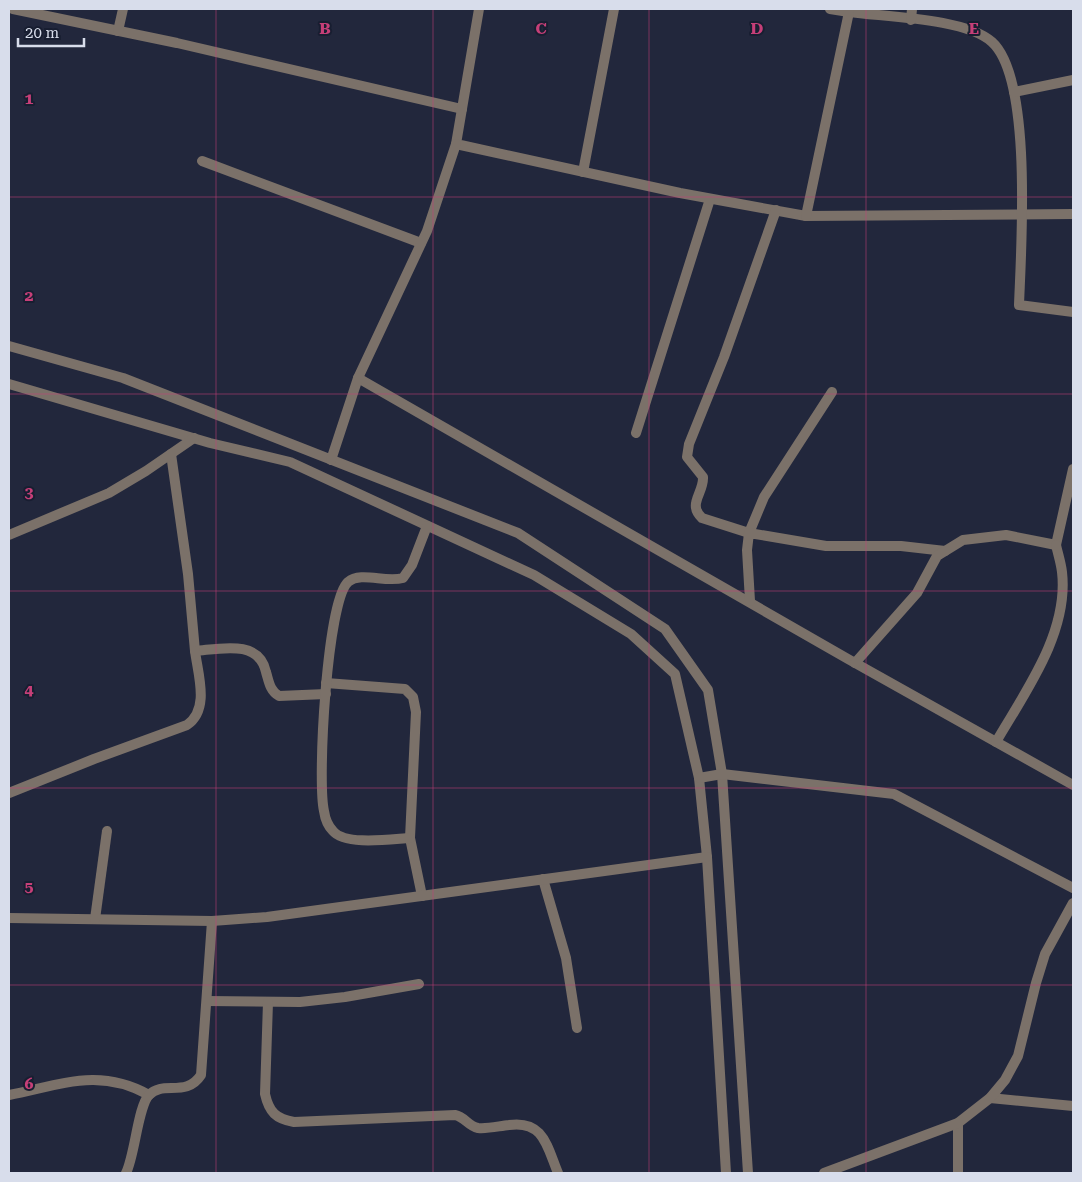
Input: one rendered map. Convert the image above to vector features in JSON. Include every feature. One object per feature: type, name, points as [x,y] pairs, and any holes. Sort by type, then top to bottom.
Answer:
[{"type":"street","points":[[13,9],[462,109]]},
{"type":"street","points":[[118,31],[123,9]]},
{"type":"street","points":[[331,460],[358,378],[421,243],[456,144],[479,9]]},
{"type":"street","points":[[583,172],[614,9]]},
{"type":"street","points":[[830,9],[956,25],[978,33],[992,41],[1006,58],[1014,92],[1019,129],[1023,215],[1019,305],[1073,312]]},
{"type":"street","points":[[912,9],[912,20]]},
{"type":"street","points":[[806,216],[849,12]]},
{"type":"street","points":[[1014,92],[1073,80]]},
{"type":"street","points":[[456,144],[710,199],[806,216],[1073,214]]},
{"type":"street","points":[[202,161],[421,243]]},
{"type":"street","points":[[636,433],[710,199]]},
{"type":"street","points":[[776,210],[724,357],[687,452],[689,462],[703,476],[703,484],[694,505],[696,512],[702,518],[749,533],[826,546],[901,546],[945,551]]},
{"type":"street","points":[[9,346],[123,378],[518,533],[665,629],[708,690],[722,774],[748,1173]]},
{"type":"street","points":[[358,378],[1073,785]]},
{"type":"street","points":[[9,384],[194,438],[290,462],[534,575],[631,634],[675,674],[699,778],[707,857],[726,1173]]},
{"type":"street","points":[[750,601],[747,550],[749,533],[764,497],[832,392]]},
{"type":"street","points":[[9,535],[109,492],[194,438]]},
{"type":"street","points":[[9,793],[187,725],[195,720],[201,702],[188,574],[171,454]]},
{"type":"street","points":[[996,742],[1030,684],[1053,636],[1061,602],[1062,586],[1062,572],[1056,545],[1073,469]]},
{"type":"street","points":[[410,838],[353,840],[340,837],[333,832],[326,816],[322,795],[326,683],[334,617],[342,591],[348,583],[356,578],[368,577],[387,581],[403,578],[412,565],[427,526]]},
{"type":"street","points":[[855,662],[917,593],[937,556],[962,540],[1006,535],[1056,545]]},
{"type":"street","points":[[1062,586],[1073,588]]},
{"type":"street","points":[[195,651],[244,648],[252,651],[262,661],[271,688],[279,696],[326,694]]},
{"type":"street","points":[[326,683],[405,689],[412,697],[416,712],[410,838],[422,896]]},
{"type":"street","points":[[699,778],[722,774],[894,794],[1073,888]]},
{"type":"street","points":[[94,919],[107,831]]},
{"type":"street","points":[[9,918],[212,921],[268,917],[707,857]]},
{"type":"street","points":[[543,878],[566,958],[577,1028]]},
{"type":"street","points":[[824,1173],[958,1123],[990,1098],[1005,1080],[1018,1056],[1045,954],[1073,903]]},
{"type":"street","points":[[126,1173],[132,1162],[144,1106],[149,1095],[160,1090],[190,1086],[196,1082],[201,1074],[212,921]]},
{"type":"street","points":[[207,1001],[268,1002],[345,997],[419,984]]},
{"type":"street","points":[[268,1002],[265,1094],[268,1106],[273,1114],[282,1120],[294,1122],[455,1115],[461,1116],[470,1124],[480,1128],[516,1124],[527,1125],[536,1128],[542,1136],[558,1173]]},
{"type":"street","points":[[9,1095],[83,1078],[119,1082],[149,1095]]},
{"type":"street","points":[[990,1098],[1073,1106]]},
{"type":"street","points":[[958,1123],[958,1173]]}]
